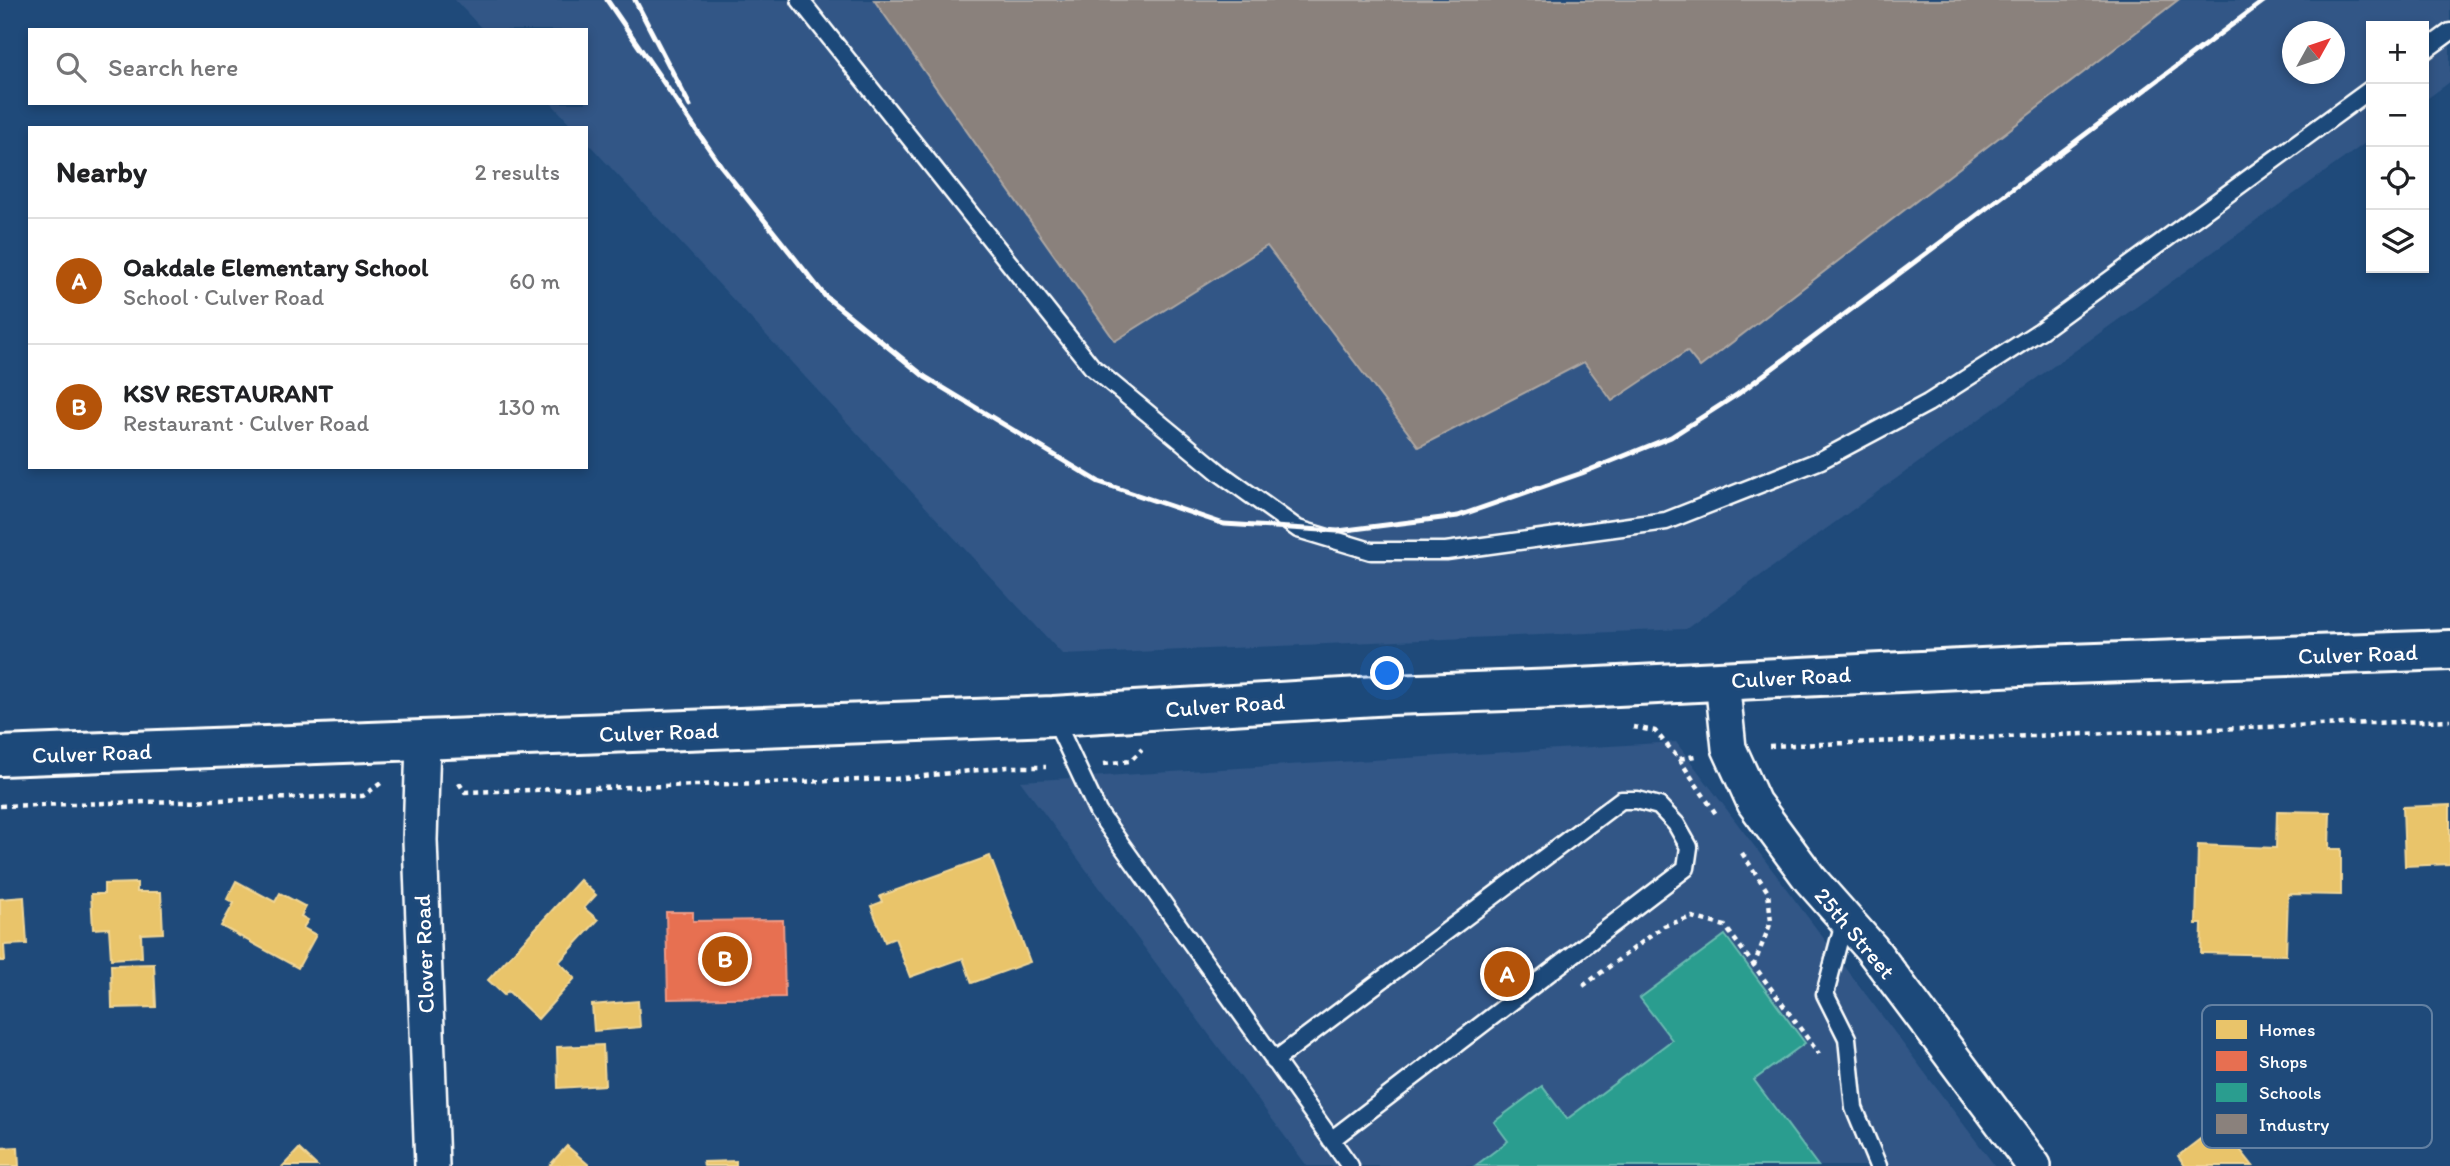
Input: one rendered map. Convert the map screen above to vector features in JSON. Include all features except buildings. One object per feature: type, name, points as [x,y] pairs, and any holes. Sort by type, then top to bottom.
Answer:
[{"type":"main road","name":"Culver Road","points":[[0,756],[1053,716],[1392,695],[2042,665],[2450,650]]},
{"type":"street","name":"25th Street","points":[[1722,680],[1729,748],[1754,803],[1810,879],[1871,948],[2034,1166]]},
{"type":"street","name":"Clover Road","points":[[424,741],[420,840],[432,1166]]},
{"type":"lane","points":[[800,0],[1092,367],[1220,474],[1298,529],[1371,551],[1446,551],[1666,521],[1821,460],[1928,403],[2040,331],[2366,93]]},
{"type":"lane","points":[[2429,47],[2450,32]]},
{"type":"lane","points":[[1053,716],[1098,812],[1350,1166]]},
{"type":"lane","points":[[1275,1060],[1621,800],[1637,800],[1658,806],[1676,824],[1689,847],[1686,868],[1331,1140]]},
{"type":"lane","points":[[1844,918],[1825,994],[1847,1038],[1854,1108],[1878,1166]]},
{"type":"path","points":[[1679,759],[1729,748],[2450,720]]},
{"type":"path","points":[[1625,725],[1655,731],[1679,759],[1724,826]]},
{"type":"path","points":[[0,806],[363,796],[379,783],[422,779],[457,780],[465,792],[895,779],[1007,767],[1077,767],[1130,761],[1144,747]]},
{"type":"path","points":[[1738,848],[1768,892],[1771,922],[1754,965]]},
{"type":"path","points":[[1576,991],[1664,926],[1692,916],[1725,926],[1821,1057]]},
{"type":"shaded area","points":[[455,0],[2450,0],[2450,82],[2429,97],[2429,21],[2366,21],[2366,143],[1686,629],[1063,655],[588,143],[588,126],[572,126],[553,105],[588,105],[588,28],[481,28]]},
{"type":"shaded area","points":[[1676,742],[1995,1166],[1307,1166],[1020,781]]},
{"type":"railway","points":[[607,0],[721,166],[825,296],[925,377],[1099,482],[1224,524],[1338,531],[1458,516],[1582,473],[1671,437],[1738,394],[2265,0]]},
{"type":"railway","points":[[635,0],[690,106]]},
{"type":"place","name":"KSV RESTAURANT","points":[[725,959]]},
{"type":"place","name":"Oakdale Elementary School","points":[[1507,974]]}]
